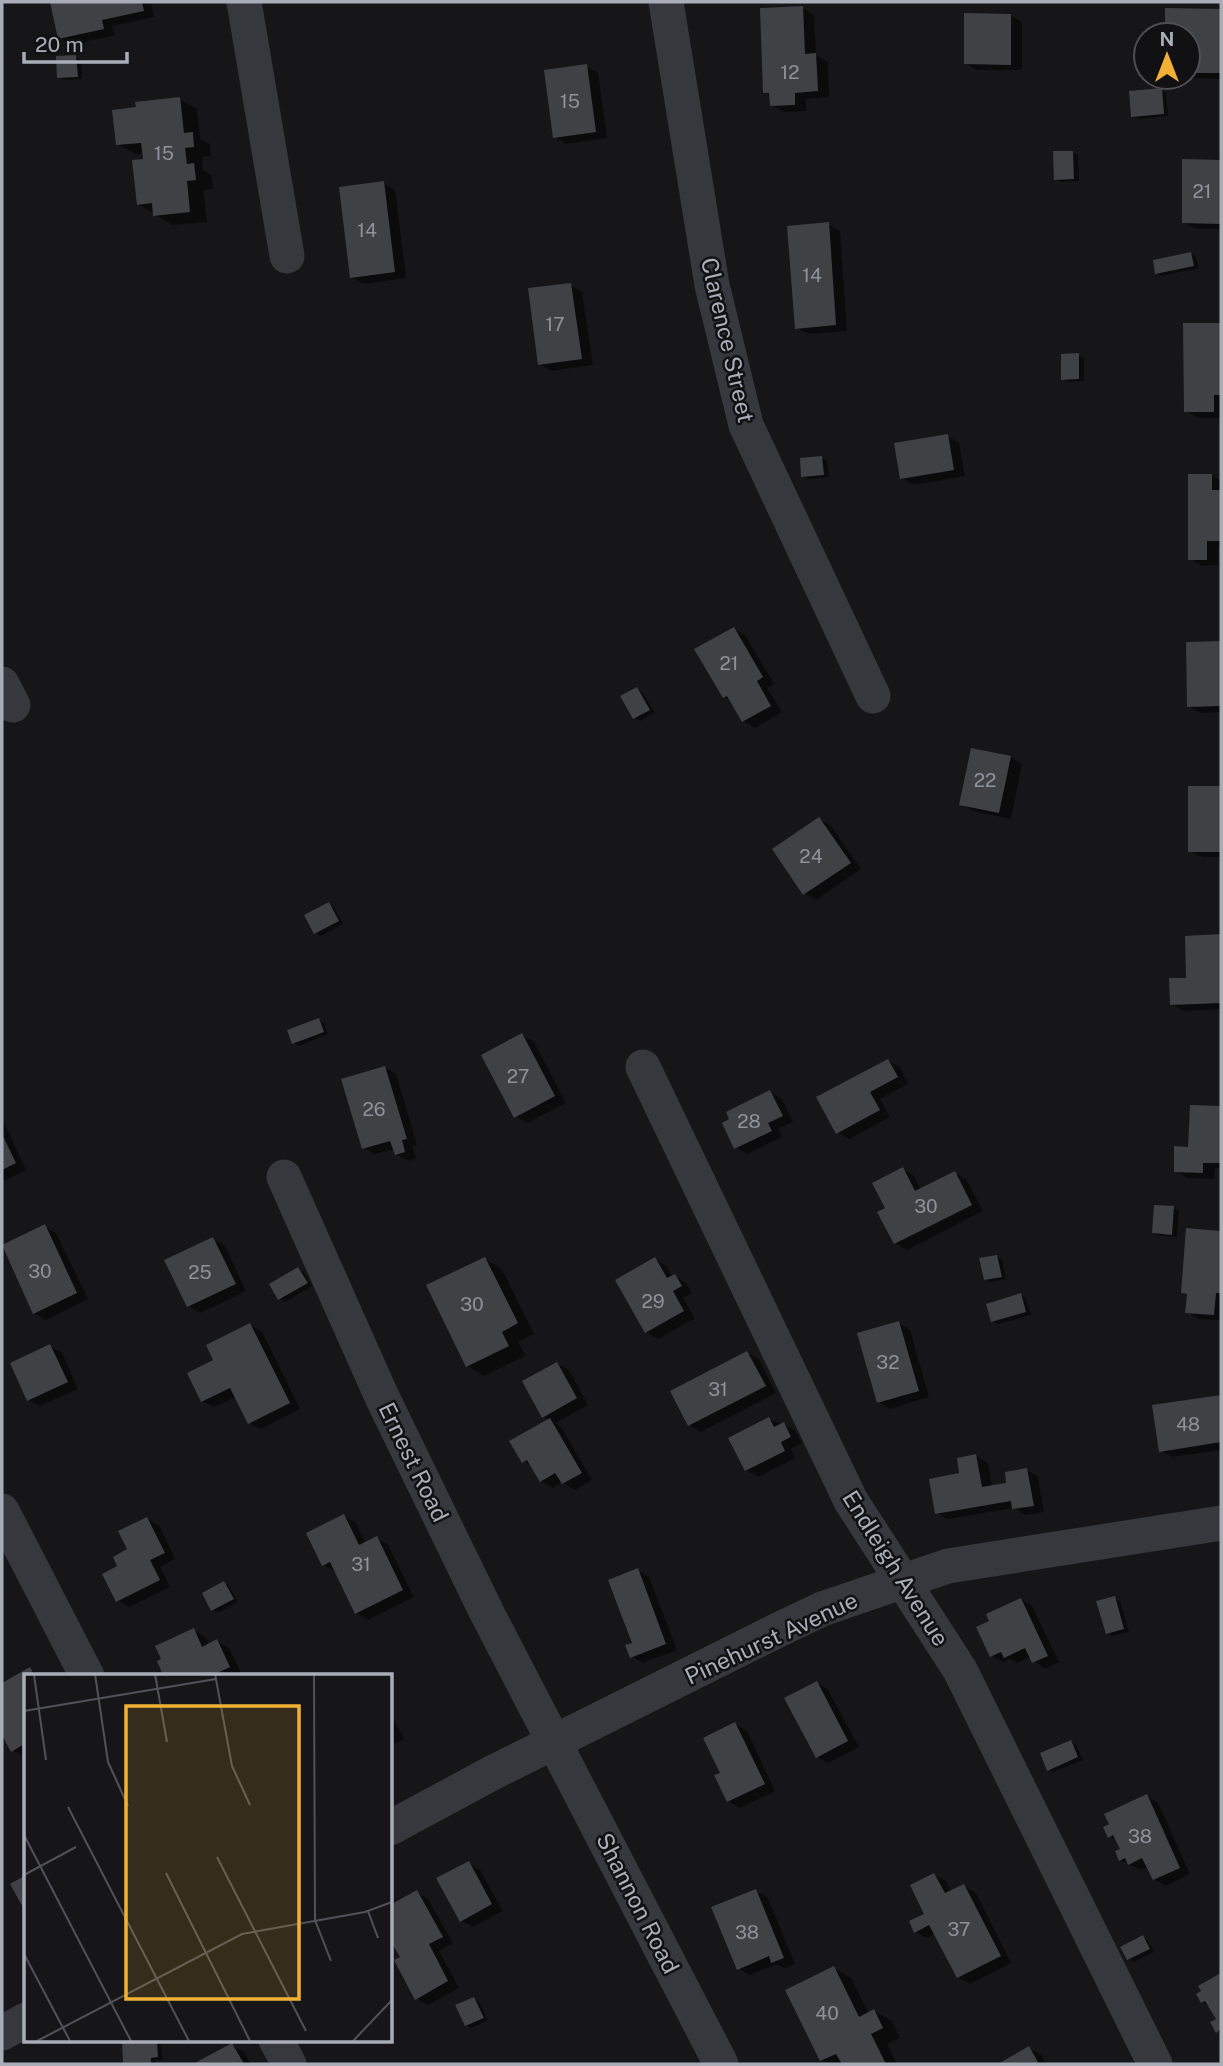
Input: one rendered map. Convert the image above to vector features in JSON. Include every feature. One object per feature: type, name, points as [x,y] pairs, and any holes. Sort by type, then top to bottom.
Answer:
[{"type":"street","points":[[244,2],[287,256]]},
{"type":"street","name":"Clarence Street","points":[[666,2],[712,285],[746,425],[873,696]]},
{"type":"street","name":"Endleigh Avenue","points":[[643,1067],[851,1501],[960,1670],[1155,2064]]},
{"type":"street","name":"Ernest Road","points":[[284,1177],[382,1397],[487,1612],[555,1742]]},
{"type":"street","points":[[2,1511],[86,1674]]},
{"type":"street","name":"Pinehurst Avenue","points":[[392,1827],[821,1609],[948,1566],[1221,1524]]},
{"type":"street","name":"Shannon Road","points":[[555,1742],[721,2064]]},
{"type":"street","points":[[2,2033],[24,2021]]},
{"type":"street","points":[[277,2042],[289,2064]]},
{"type":"building","points":[[50,2],[142,2],[144,11],[102,20],[104,29],[58,39]]},
{"type":"building","points":[[803,6],[805,54],[816,53],[818,91],[795,93],[795,105],[770,106],[769,93],[763,93],[760,8]]},
{"type":"building","points":[[1165,8],[1221,9],[1221,73],[1202,73],[1202,21],[1165,21]]},
{"type":"building","points":[[964,13],[1011,14],[1011,65],[964,64]]},
{"type":"building","points":[[76,55],[78,77],[57,78],[56,56]]},
{"type":"building","points":[[587,64],[596,132],[553,138],[544,70]]},
{"type":"building","points":[[1129,91],[1162,91],[1164,114],[1131,117]]},
{"type":"building","points":[[180,97],[184,133],[193,132],[194,147],[185,148],[187,164],[194,163],[196,180],[187,181],[190,212],[153,216],[152,203],[137,205],[132,160],[143,159],[141,143],[116,145],[112,110],[136,107],[135,102]]},
{"type":"building","points":[[1053,151],[1073,151],[1074,179],[1054,180]]},
{"type":"building","points":[[1182,159],[1221,160],[1221,224],[1182,223]]},
{"type":"building","points":[[384,181],[395,272],[350,278],[339,187]]},
{"type":"building","points":[[829,222],[836,325],[795,329],[787,226]]},
{"type":"building","points":[[1191,252],[1194,266],[1155,274],[1153,260]]},
{"type":"building","points":[[571,283],[582,359],[538,365],[528,288]]},
{"type":"building","points":[[1183,323],[1221,323],[1221,395],[1214,395],[1214,412],[1184,412]]},
{"type":"building","points":[[1079,353],[1079,379],[1061,380],[1061,354]]},
{"type":"building","points":[[948,434],[954,470],[900,479],[894,443]]},
{"type":"building","points":[[822,456],[824,475],[801,477],[800,458]]},
{"type":"building","points":[[1188,474],[1212,474],[1212,490],[1221,490],[1221,541],[1207,541],[1207,560],[1188,560]]},
{"type":"building","points":[[734,627],[763,677],[757,681],[771,706],[742,722],[727,696],[723,698],[694,649]]},
{"type":"building","points":[[1221,641],[1221,706],[1187,707],[1186,642]]},
{"type":"building","points":[[637,687],[650,710],[633,719],[620,696]]},
{"type":"building","points":[[971,748],[1011,756],[999,813],[959,805]]},
{"type":"building","points":[[1188,786],[1221,786],[1221,852],[1188,852]]},
{"type":"building","points":[[819,817],[851,863],[803,895],[772,849]]},
{"type":"building","points":[[329,902],[339,921],[314,934],[304,915]]},
{"type":"building","points":[[1221,934],[1221,1003],[1170,1005],[1169,978],[1186,978],[1185,936]]},
{"type":"building","points":[[319,1018],[324,1032],[292,1044],[287,1030]]},
{"type":"building","points":[[522,1033],[555,1096],[514,1118],[481,1055]]},
{"type":"building","points":[[888,1059],[898,1077],[870,1092],[880,1110],[836,1134],[816,1097]]},
{"type":"building","points":[[385,1066],[407,1139],[402,1140],[405,1152],[395,1155],[390,1141],[362,1149],[341,1079]]},
{"type":"building","points":[[770,1090],[783,1116],[768,1123],[772,1131],[734,1149],[722,1123],[729,1119],[726,1112]]},
{"type":"building","points":[[1190,1105],[1221,1106],[1221,1163],[1203,1163],[1203,1173],[1174,1172],[1174,1146],[1188,1147]]},
{"type":"building","points":[[2,1134],[16,1163],[2,1170]]},
{"type":"building","points":[[903,1167],[915,1191],[955,1171],[972,1205],[894,1244],[877,1212],[885,1208],[872,1183]]},
{"type":"building","points":[[1154,1205],[1174,1206],[1172,1235],[1152,1233]]},
{"type":"building","points":[[45,1224],[77,1293],[33,1314],[2,1245]]},
{"type":"building","points":[[1186,1228],[1221,1231],[1221,1293],[1216,1293],[1214,1315],[1185,1313],[1187,1294],[1181,1293]]},
{"type":"building","points":[[213,1237],[236,1284],[187,1307],[164,1260]]},
{"type":"building","points":[[997,1255],[1002,1277],[984,1280],[979,1258]]},
{"type":"building","points":[[485,1257],[518,1323],[502,1332],[509,1346],[466,1367],[426,1285]]},
{"type":"building","points":[[655,1257],[667,1278],[675,1274],[682,1286],[673,1291],[684,1311],[645,1333],[615,1280]]},
{"type":"building","points":[[298,1267],[308,1283],[278,1300],[269,1284]]},
{"type":"building","points":[[1021,1293],[1026,1312],[991,1322],[986,1304]]},
{"type":"building","points":[[899,1321],[919,1391],[877,1403],[857,1333]]},
{"type":"building","points":[[250,1323],[290,1403],[248,1424],[230,1388],[201,1402],[187,1373],[213,1360],[206,1345]]},
{"type":"building","points":[[50,1344],[68,1382],[27,1401],[10,1363]]},
{"type":"building","points":[[747,1351],[766,1386],[688,1426],[670,1391]]},
{"type":"building","points":[[557,1362],[577,1398],[542,1418],[522,1381]]},
{"type":"building","points":[[1221,1395],[1221,1442],[1159,1452],[1152,1405]]},
{"type":"building","points":[[769,1417],[774,1427],[784,1422],[791,1437],[781,1442],[785,1451],[745,1471],[728,1438]]},
{"type":"building","points":[[550,1418],[582,1473],[562,1484],[555,1473],[540,1482],[527,1460],[522,1463],[509,1441]]},
{"type":"building","points":[[976,1454],[982,1487],[1006,1483],[1005,1472],[1027,1468],[1034,1506],[1012,1509],[1011,1501],[935,1514],[929,1479],[959,1473],[957,1458]]},
{"type":"building","points":[[344,1514],[359,1545],[377,1536],[403,1590],[355,1614],[330,1562],[322,1566],[306,1533]]},
{"type":"building","points":[[147,1517],[165,1553],[150,1560],[160,1580],[116,1602],[102,1574],[117,1566],[113,1557],[127,1549],[118,1531]]},
{"type":"building","points":[[638,1568],[666,1644],[630,1658],[625,1645],[632,1643],[608,1580]]},
{"type":"building","points":[[224,1581],[234,1599],[211,1611],[202,1593]]},
{"type":"building","points":[[1115,1596],[1124,1629],[1106,1634],[1096,1601]]},
{"type":"building","points":[[1021,1598],[1048,1656],[1032,1663],[1025,1648],[1004,1658],[1001,1652],[990,1657],[976,1627],[989,1621],[986,1614]]},
{"type":"building","points":[[194,1628],[202,1647],[217,1639],[230,1667],[215,1674],[163,1674],[157,1661],[161,1659],[155,1646]]},
{"type":"building","points":[[30,1667],[34,1674],[24,1674],[24,1744],[11,1752],[2,1735],[2,1683]]},
{"type":"building","points":[[817,1681],[848,1741],[816,1758],[784,1698]]},
{"type":"building","points":[[735,1722],[765,1784],[727,1802],[714,1775],[720,1773],[703,1738]]},
{"type":"building","points":[[1071,1740],[1078,1757],[1047,1771],[1040,1753]]},
{"type":"building","points":[[1147,1794],[1180,1868],[1153,1880],[1142,1858],[1128,1865],[1125,1858],[1119,1861],[1115,1851],[1120,1849],[1113,1835],[1108,1838],[1103,1827],[1109,1824],[1104,1814]]},
{"type":"building","points":[[469,1861],[492,1904],[460,1922],[436,1878]]},
{"type":"building","points":[[934,1873],[945,1893],[964,1884],[1001,1956],[957,1978],[929,1925],[914,1933],[909,1921],[924,1914],[910,1885]]},
{"type":"building","points":[[24,1876],[24,1909],[10,1884]]},
{"type":"building","points":[[756,1889],[784,1958],[771,1963],[769,1956],[737,1970],[711,1907]]},
{"type":"building","points":[[417,1890],[443,1937],[429,1944],[448,1981],[415,2000],[394,1960],[400,1957],[392,1943],[392,1904]]},
{"type":"building","points":[[1143,1935],[1150,1949],[1127,1960],[1120,1947]]},
{"type":"building","points":[[834,1966],[859,2017],[874,2009],[883,2028],[871,2034],[886,2064],[842,2064],[836,2054],[820,2061],[785,1990]]},
{"type":"building","points":[[1221,1973],[1221,2029],[1216,2033],[1210,2022],[1216,2019],[1205,2001],[1201,2003],[1196,1994],[1201,1991],[1198,1986]]},
{"type":"building","points":[[474,1997],[484,2018],[465,2026],[455,2005]]},
{"type":"building","points":[[122,2042],[157,2042],[158,2057],[151,2058],[151,2064],[123,2064]]},
{"type":"building","points":[[232,2043],[244,2064],[193,2064]]},
{"type":"building","points":[[1029,2046],[1039,2064],[998,2064]]}]
